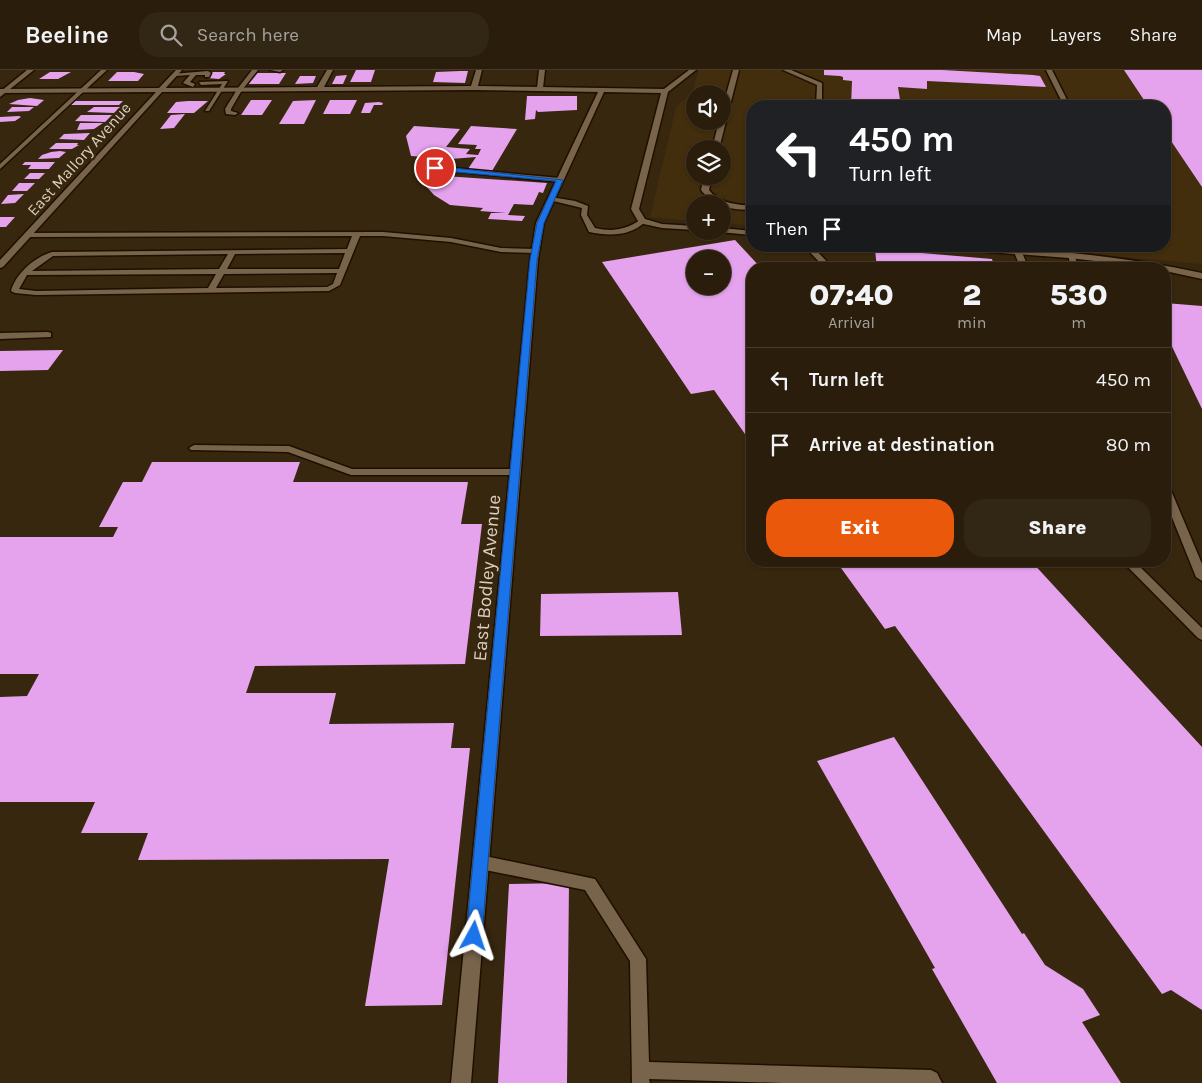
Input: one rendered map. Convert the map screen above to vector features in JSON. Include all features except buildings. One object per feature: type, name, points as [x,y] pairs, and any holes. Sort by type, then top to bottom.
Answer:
[{"type":"street","points":[[2,92],[30,70]]},
{"type":"street","points":[[320,88],[330,70]]},
{"type":"street","points":[[474,88],[479,70]]},
{"type":"street","points":[[2,92],[161,90],[191,87],[222,89],[540,88],[665,91],[693,70]]},
{"type":"street","points":[[718,140],[736,70]]},
{"type":"street","points":[[1049,70],[1064,100]]},
{"type":"street","name":"East Mallory Avenue","points":[[2,261],[177,72]]},
{"type":"street","name":"East Bodley Avenue","points":[[461,1083],[535,251],[540,223],[602,89]]},
{"type":"street","points":[[665,91],[635,209],[642,221],[662,226],[686,227]]},
{"type":"street","points":[[706,185],[705,190],[710,198],[730,206],[746,207]]},
{"type":"street","points":[[731,231],[746,232]]},
{"type":"street","points":[[1018,252],[1116,262]]},
{"type":"street","points":[[1171,270],[1202,276]]},
{"type":"lane","points":[[0,167],[104,70]]},
{"type":"lane","points":[[235,113],[228,113],[228,109],[240,89],[256,70]]},
{"type":"lane","points":[[273,70],[280,70]]},
{"type":"lane","points":[[540,88],[542,70]]},
{"type":"lane","points":[[786,70],[820,84],[819,100]]},
{"type":"lane","points":[[177,72],[208,73],[201,83]]},
{"type":"lane","points":[[194,74],[186,83],[191,87],[201,83],[226,82],[207,110]]},
{"type":"lane","points":[[420,167],[560,180]]},
{"type":"lane","points":[[551,199],[574,203],[586,208],[584,215],[592,230],[607,234],[632,230],[642,221]]},
{"type":"lane","points":[[357,234],[336,285],[329,289],[210,292],[20,293],[15,291],[16,286],[37,262],[78,244],[357,234],[417,236],[501,250],[535,251]]},
{"type":"lane","points":[[28,235],[78,244],[234,252],[350,251]]},
{"type":"lane","points":[[210,292],[234,252]]},
{"type":"lane","points":[[814,252],[823,262]]},
{"type":"lane","points":[[1018,252],[1022,262]]},
{"type":"lane","points":[[1071,256],[1073,262]]},
{"type":"lane","points":[[27,273],[342,271]]},
{"type":"lane","points":[[0,336],[48,335]]},
{"type":"lane","points":[[194,448],[289,449],[351,472],[515,472]]},
{"type":"lane","points":[[1171,502],[1202,577]]},
{"type":"lane","points":[[1133,567],[1202,635]]},
{"type":"lane","points":[[480,862],[590,884],[638,959],[641,1076],[931,1078],[933,1083]]},
{"type":"shaded area","points":[[699,70],[1202,70],[1202,264],[1064,252],[1171,252],[1171,100],[746,100],[746,225],[731,224],[731,195],[686,195],[686,220],[650,217],[676,107],[686,98],[686,130],[731,130],[731,85],[694,85]]},
{"type":"route","points":[[435,168],[560,180],[540,223],[534,260],[474,936]]}]
